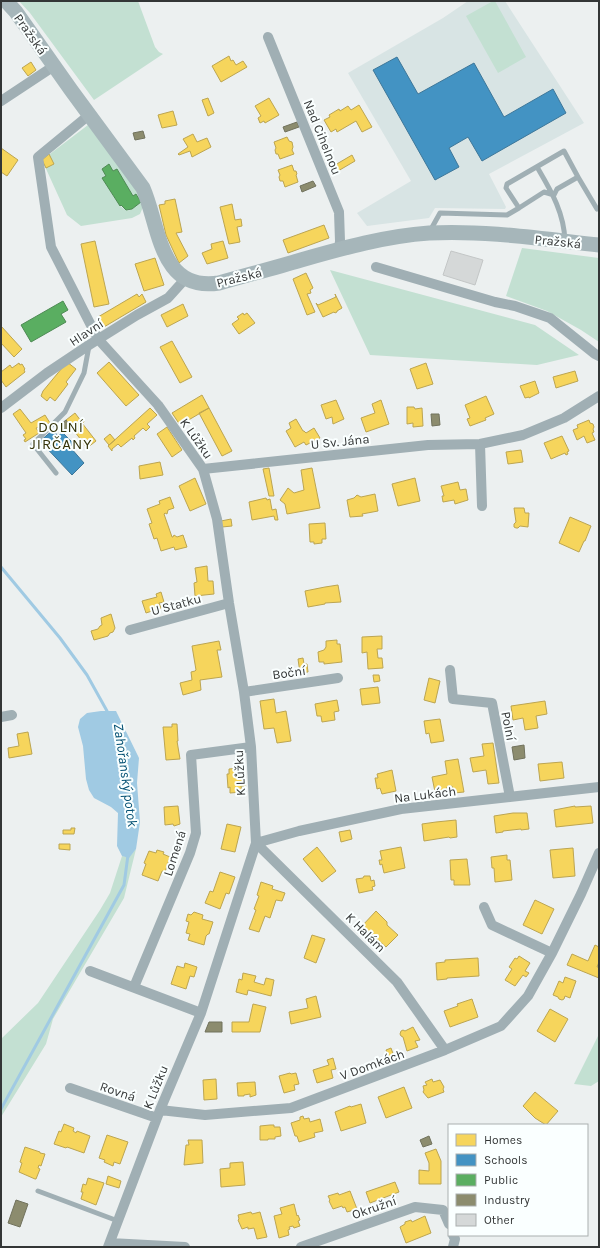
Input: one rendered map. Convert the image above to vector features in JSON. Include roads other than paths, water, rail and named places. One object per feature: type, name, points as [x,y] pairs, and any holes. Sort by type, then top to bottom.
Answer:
[{"type":"main road","name":"Pražská","points":[[6,1],[16,12],[143,188],[158,236],[166,256],[176,271],[186,278],[200,284],[208,285],[219,283],[339,250],[394,238],[429,233],[475,234],[599,245]]},
{"type":"street","name":"Nad Cihelnou","points":[[268,37],[339,212],[339,250]]},
{"type":"street","points":[[1,100],[54,66]]},
{"type":"street","name":"K Lůžku","points":[[90,115],[38,157],[51,247],[98,339],[158,405],[203,469],[217,519],[244,692],[251,748],[256,843],[201,1013],[158,1114],[109,1245]]},
{"type":"street","points":[[376,267],[495,302],[515,306],[550,318],[599,356]]},
{"type":"street","name":"Hlavní","points":[[1,408],[47,373],[98,339],[168,298],[186,278]]},
{"type":"street","name":"U Sv. Jána","points":[[203,469],[428,445],[480,444],[523,435],[564,418],[599,396]]},
{"type":"street","points":[[480,444],[482,506]]},
{"type":"street","name":"U Statku","points":[[130,630],[229,603]]},
{"type":"street","name":"Polní","points":[[450,670],[453,699],[492,702],[510,797]]},
{"type":"street","name":"Boční","points":[[244,692],[338,678]]},
{"type":"street","points":[[1,717],[12,715]]},
{"type":"street","name":"Lomená","points":[[134,987],[190,853],[196,833],[191,755],[251,748]]},
{"type":"street","name":"Na Lukách","points":[[256,843],[299,831],[402,808],[599,787]]},
{"type":"street","name":"K Halám","points":[[256,843],[397,982],[445,1050]]},
{"type":"street","name":"V Domkách","points":[[158,1114],[205,1115],[291,1108],[445,1050],[501,1026],[528,996],[552,953],[599,853]]},
{"type":"street","points":[[484,907],[492,925],[552,953]]},
{"type":"street","points":[[90,971],[201,1013]]},
{"type":"street","name":"Rovná","points":[[70,1088],[158,1114]]},
{"type":"street","name":"Okružní","points":[[301,1247],[415,1207],[444,1210],[448,1221]]},
{"type":"street","points":[[453,1247],[455,1239],[454,1236]]},
{"type":"street","points":[[109,1245],[185,1247]]},
{"type":"lane","points":[[519,208],[506,188],[507,184],[564,151],[596,209]]},
{"type":"lane","points":[[537,167],[554,195],[561,214],[565,242]]},
{"type":"lane","points":[[554,195],[557,189],[578,177]]},
{"type":"lane","points":[[429,233],[440,213],[507,215],[544,192],[554,195]]},
{"type":"lane","points":[[56,473],[33,444],[65,412],[84,373],[89,345]]},
{"type":"lane","points":[[38,1191],[118,1221]]},
{"type":"water","points":[[116,711],[139,758],[137,783],[140,822],[136,849],[129,858],[122,856],[117,846],[118,813],[111,807],[94,798],[89,790],[86,779],[83,746],[78,727],[80,719],[87,713]]},
{"type":"waterway","name":"Zahořanský potok","points":[[1,567],[60,638],[87,675],[107,713]]},
{"type":"waterway","name":"Zahořanský potok","points":[[1,1109],[124,885],[128,855]]},
{"type":"district","name":"DOLNÍ JIRČANY","points":[[61,436]]}]
